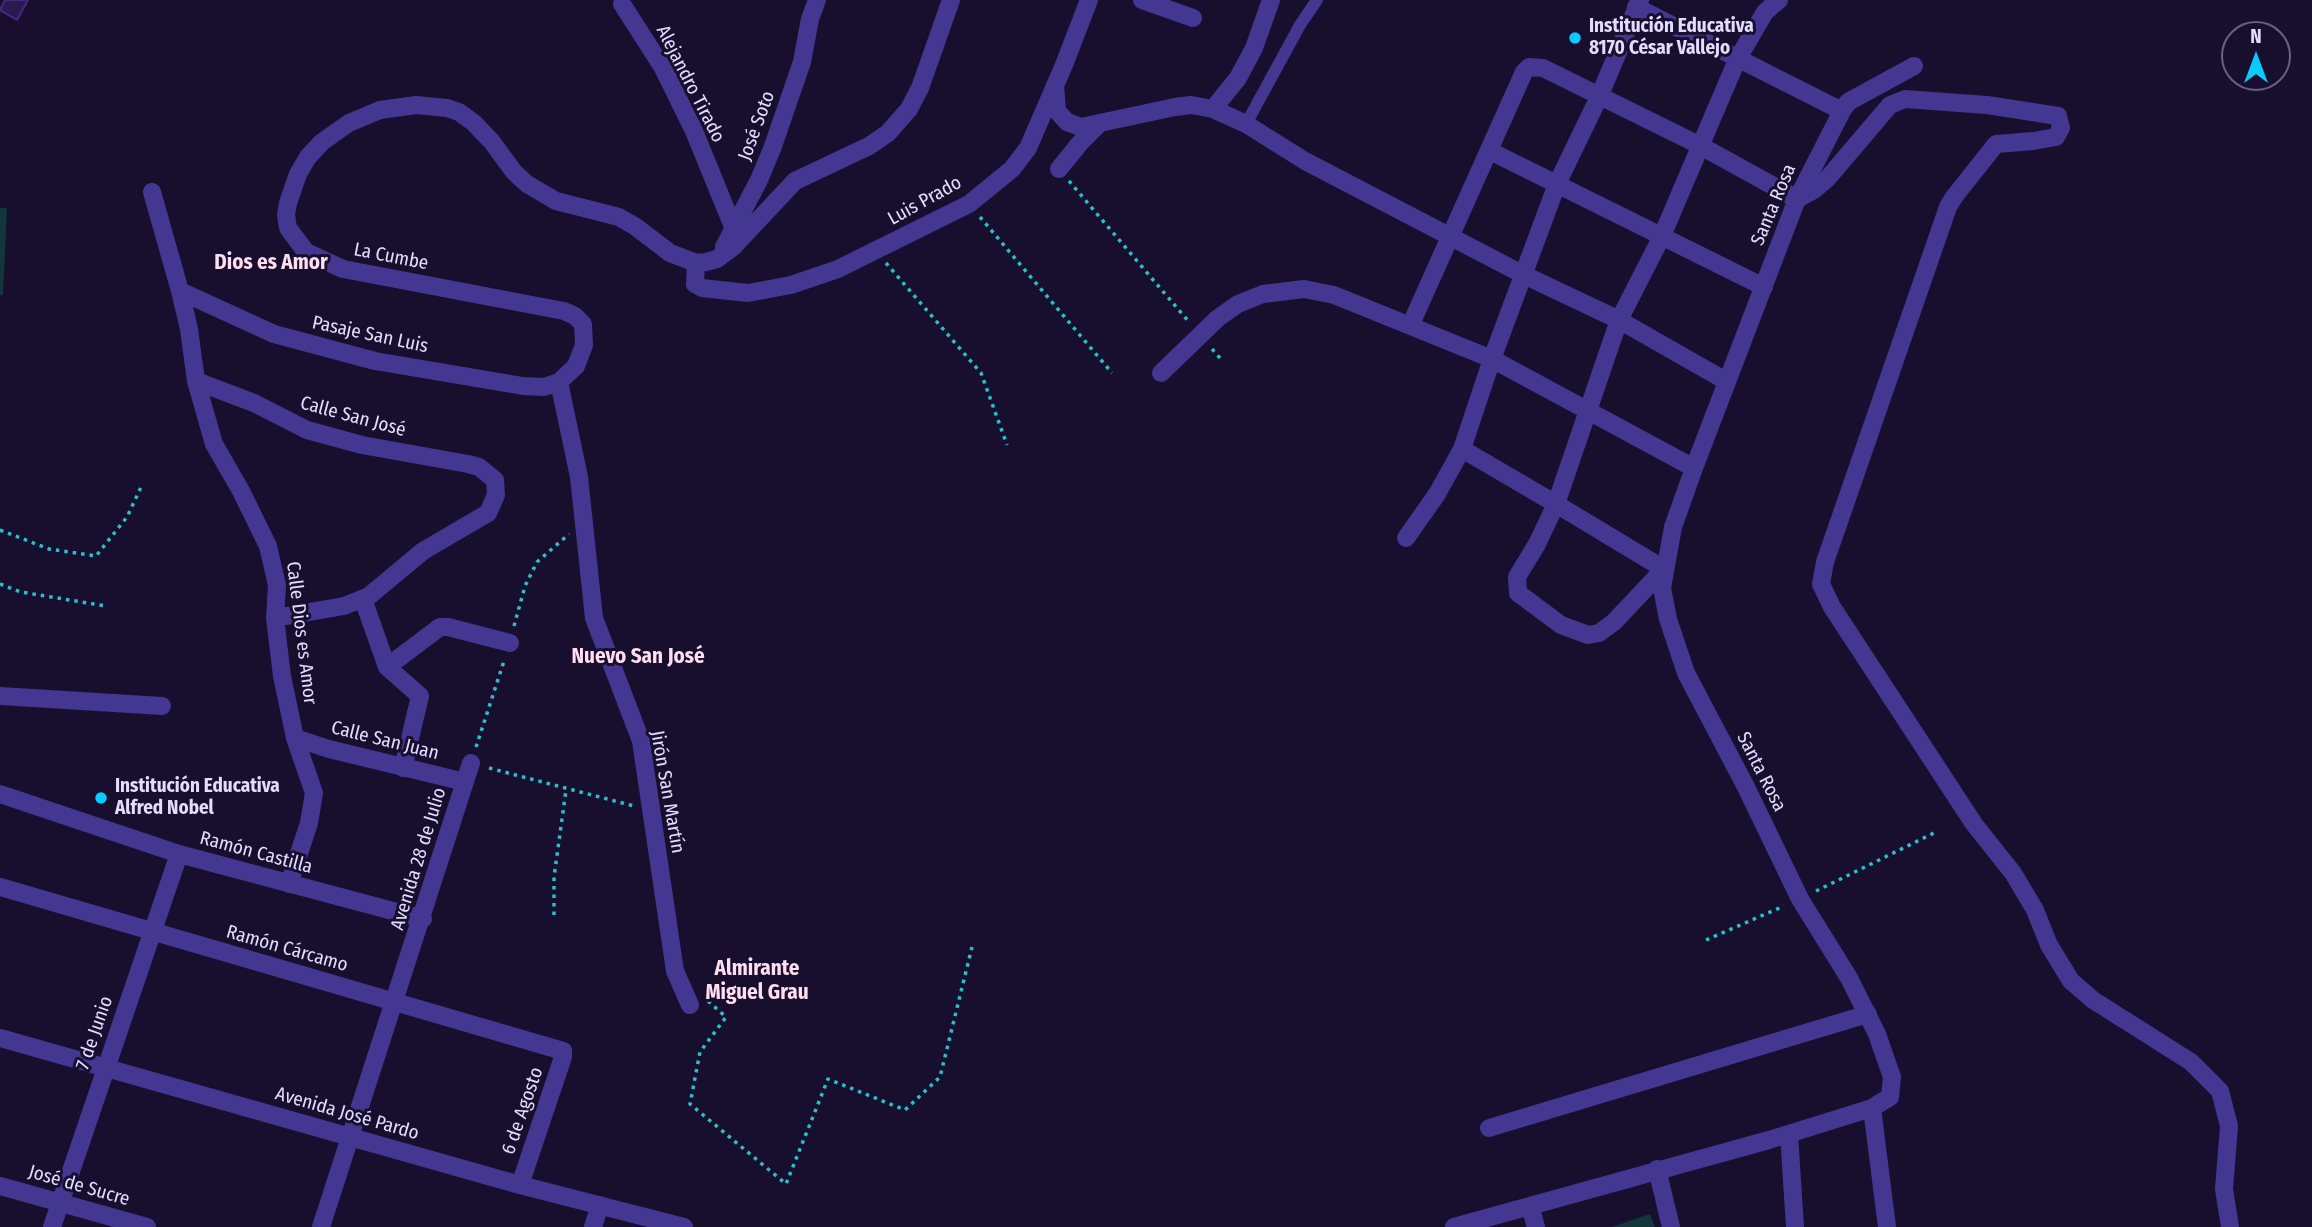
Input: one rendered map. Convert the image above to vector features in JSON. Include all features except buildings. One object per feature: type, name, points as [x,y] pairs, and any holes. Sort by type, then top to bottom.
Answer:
[{"type":"street","name":"José Soto","points":[[717,259],[772,149],[802,62],[810,19],[817,0]]},
{"type":"street","points":[[696,263],[717,259],[746,235],[795,181],[869,146],[888,133],[920,88],[951,0]]},
{"type":"street","name":"Luis Prado","points":[[696,263],[697,287],[748,293],[791,285],[838,269],[969,204],[1012,169],[1028,148],[1088,0]]},
{"type":"street","points":[[1142,0],[1193,18]]},
{"type":"street","points":[[1213,109],[1238,78],[1254,48],[1271,0]]},
{"type":"street","points":[[1462,449],[1556,504],[1664,569],[1615,622],[1600,633],[1588,635],[1561,625],[1518,593],[1517,577],[1556,504],[1619,320],[1662,236],[1737,60],[1765,12],[1779,0]]},
{"type":"street","points":[[1765,12],[1791,0]]},
{"type":"street","name":"Alejandro Tirado","points":[[622,1],[663,68],[694,131],[734,229]]},
{"type":"street","points":[[1406,538],[1437,494],[1462,449],[1492,359],[1557,184],[1638,4],[1737,60],[1842,111]]},
{"type":"street","name":"Santa Rosa","points":[[1872,1108],[1890,1097],[1892,1077],[1884,1050],[1849,978],[1800,899],[1746,787],[1686,673],[1664,605],[1662,588],[1673,527],[1693,468],[1797,198],[1842,111],[1853,99],[1914,66]]},
{"type":"street","points":[[1410,324],[1524,72],[1529,67],[1543,68],[1699,145],[1797,198],[1814,190],[1827,178],[1890,105],[1905,99],[1987,105],[2058,116],[2061,128],[2056,137],[1996,144],[1951,201],[1825,562],[1821,584],[1832,607],[1974,824],[2012,873],[2035,910],[2049,945],[2071,981],[2093,1000],[2191,1062],[2220,1091],[2229,1126],[2224,1189],[2230,1227]]},
{"type":"street","points":[[1055,85],[1057,111],[1067,122],[1081,127],[1175,107],[1191,105],[1213,109],[1246,124],[1305,161],[1524,275],[1619,320],[1726,381]]},
{"type":"street","name":"La Cumbe","points":[[559,382],[576,366],[584,345],[583,324],[575,316],[564,311],[343,270],[306,252],[288,228],[286,215],[298,174],[308,157],[322,142],[349,123],[380,110],[416,105],[447,108],[458,112],[481,129],[514,172],[527,184],[556,201],[619,217],[670,253],[696,263]]},
{"type":"street","points":[[1059,169],[1099,124]]},
{"type":"street","points":[[1490,151],[1764,287]]},
{"type":"street","name":"Calle Dios es Amor","points":[[152,192],[180,291],[197,381],[214,444],[268,546],[277,585],[275,618],[282,676],[295,738],[314,793],[309,823],[289,884]]},
{"type":"street","points":[[1161,373],[1218,318],[1238,304],[1263,294],[1304,289],[1334,295],[1492,359],[1693,468]]},
{"type":"street","name":"Pasaje San Luis","points":[[180,291],[274,334],[375,361],[523,386],[544,387],[559,382]]},
{"type":"street","name":"Calle San José","points":[[197,381],[254,403],[307,430],[362,445],[479,467],[495,480],[496,495],[488,513],[423,551],[363,599]]},
{"type":"street","name":"Jirón San Martín","points":[[559,382],[579,477],[594,618],[641,741],[649,810],[675,971],[698,1002]]},
{"type":"street","points":[[275,618],[344,606],[363,599],[387,667],[420,696],[403,768]]},
{"type":"street","points":[[387,667],[440,627],[510,643]]},
{"type":"street","points":[[0,696],[162,706]]},
{"type":"street","name":"Calle San Juan","points":[[295,738],[465,782]]},
{"type":"street","name":"Avenida 28 de Julio","points":[[321,1227],[423,919],[471,763]]},
{"type":"street","name":"Ramón Castilla","points":[[0,794],[179,854],[423,919]]},
{"type":"street","name":"7 de Junio","points":[[52,1227],[179,854]]},
{"type":"street","name":"Ramón Cárcamo","points":[[0,887],[562,1051]]},
{"type":"street","points":[[1489,1128],[1868,1014]]},
{"type":"street","name":"Avenida José Pardo","points":[[0,1038],[520,1185],[684,1227]]},
{"type":"street","name":"6 de Agosto","points":[[520,1185],[564,1057],[562,1051]]},
{"type":"street","points":[[1454,1227],[1789,1134],[1872,1108],[1887,1227]]},
{"type":"street","points":[[1789,1134],[1795,1227]]},
{"type":"street","points":[[1657,1169],[1671,1227]]},
{"type":"street","name":"José de Sucre","points":[[0,1186],[147,1227]]},
{"type":"street","points":[[593,1227],[600,1205]]},
{"type":"street","points":[[1530,1206],[1536,1227]]},
{"type":"lane","points":[[1246,124],[1300,24],[1317,0]]},
{"type":"path","points":[[1059,169],[1220,358]]},
{"type":"path","points":[[969,204],[1112,373]]},
{"type":"path","points":[[876,251],[981,373],[1007,445]]},
{"type":"path","points":[[0,530],[48,549],[96,556],[127,517],[142,485]]},
{"type":"path","points":[[583,521],[537,562],[525,586],[510,643],[471,763],[649,810]]},
{"type":"path","points":[[0,584],[20,592],[106,606]]},
{"type":"path","points":[[554,915],[554,877],[566,790]]},
{"type":"path","points":[[1706,940],[1800,899],[1938,831]]},
{"type":"path","points":[[698,1002],[726,1017],[700,1052],[690,1104],[786,1184],[828,1079],[905,1110],[940,1077],[972,947]]},
{"type":"green space","points":[[0,208],[7,208],[3,295],[0,295]]},
{"type":"green space","points":[[1650,1214],[1655,1227],[1612,1227]]},
{"type":"place","name":"Institución Educativa 8170 César Vallejo","points":[[1575,38]]},
{"type":"place","name":"Institución Educativa Alfred Nobel","points":[[101,798]]},
{"type":"district","name":"Dios es Amor","points":[[271,263]]},
{"type":"district","name":"Nuevo San José","points":[[638,657]]},
{"type":"district","name":"Almirante Miguel Grau","points":[[757,981]]}]
